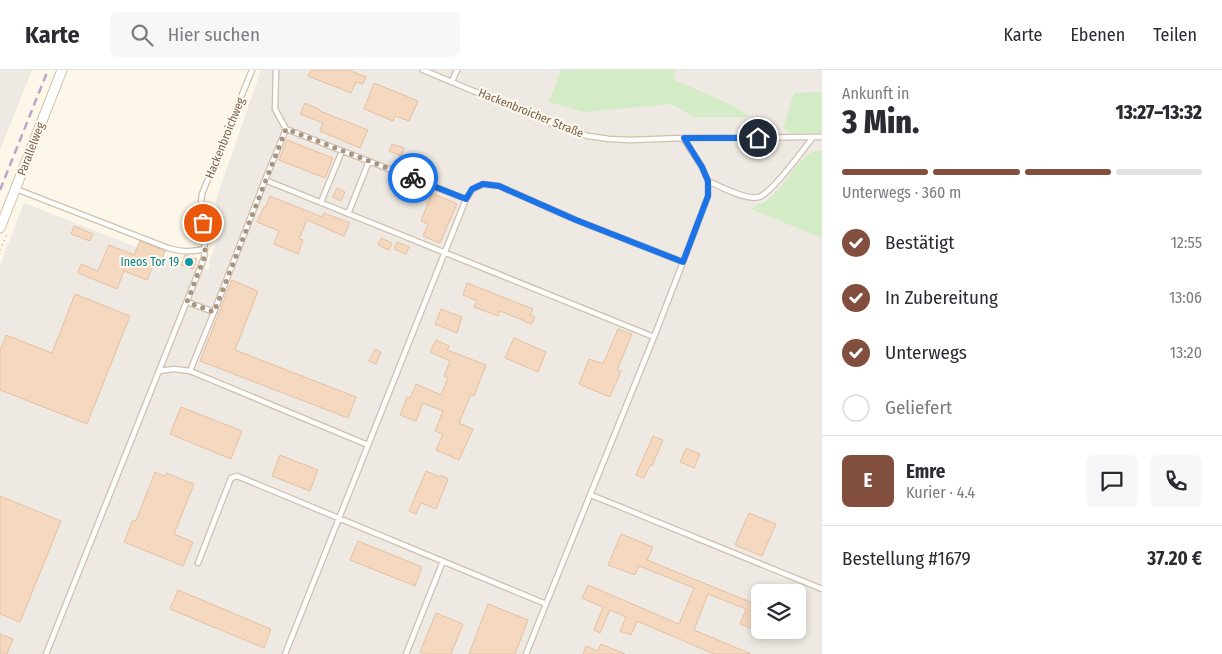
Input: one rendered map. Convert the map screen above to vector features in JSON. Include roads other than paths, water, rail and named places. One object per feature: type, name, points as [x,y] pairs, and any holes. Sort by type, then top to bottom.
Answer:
[{"type":"street","name":"Parallelweg","points":[[0,228],[62,70]]},
{"type":"lane","name":"Hackenbroichweg","points":[[46,654],[204,258],[205,249],[200,202],[202,194],[252,70]]},
{"type":"lane","points":[[276,70],[275,110],[286,129],[466,199]]},
{"type":"lane","name":"Hackenbroicher Straße","points":[[423,70],[562,128],[588,136],[630,140],[822,137]]},
{"type":"lane","points":[[452,82],[456,70]]},
{"type":"lane","points":[[190,371],[286,129]]},
{"type":"lane","points":[[708,181],[744,196],[758,198],[769,190],[813,137]]},
{"type":"lane","points":[[526,654],[654,337],[708,196],[708,181],[702,167],[684,138]]},
{"type":"lane","points":[[322,202],[342,151]]},
{"type":"lane","points":[[348,214],[369,161]]},
{"type":"lane","points":[[265,180],[654,337]]},
{"type":"lane","points":[[285,654],[466,199],[472,189],[483,184],[499,186],[576,220],[683,262]]},
{"type":"lane","points":[[16,188],[168,248],[191,252],[205,249]]},
{"type":"lane","points":[[187,302],[214,312]]},
{"type":"lane","points":[[159,371],[174,369],[190,371],[368,445]]},
{"type":"lane","points":[[198,563],[231,478],[237,476],[546,604]]},
{"type":"lane","points":[[591,495],[822,589]]},
{"type":"lane","points":[[406,654],[443,561]]},
{"type":"railway","points":[[0,190],[48,70]]},
{"type":"place","name":"Ineos Tor 19","points":[[189,262]]}]
